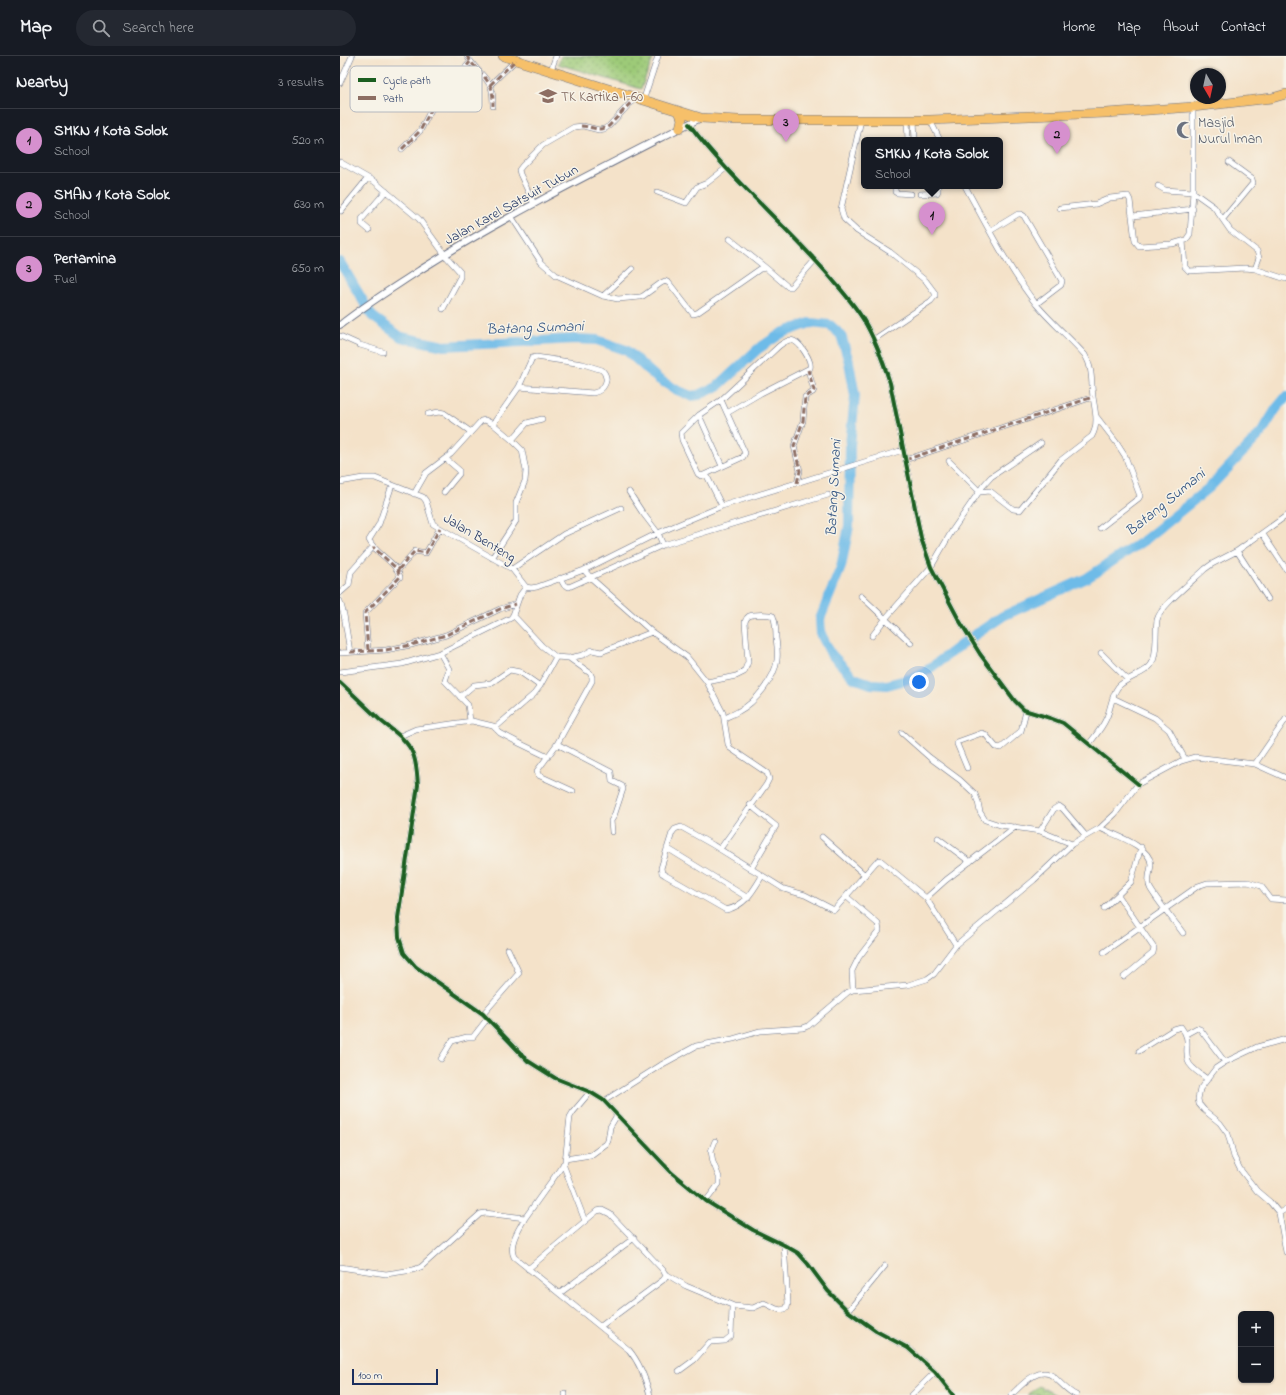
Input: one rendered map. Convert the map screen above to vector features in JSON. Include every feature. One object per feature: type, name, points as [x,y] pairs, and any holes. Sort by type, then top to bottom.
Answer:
[{"type":"highway","points":[[503,56],[701,118],[738,120],[930,120],[1106,113],[1193,107],[1272,98],[1286,94]]},
{"type":"highway","points":[[679,111],[682,119],[680,128]]},
{"type":"street","points":[[340,83],[352,56]]},
{"type":"street","points":[[467,56],[473,66]]},
{"type":"street","points":[[551,70],[556,56]]},
{"type":"street","points":[[534,204],[520,174],[519,170],[522,166],[543,145],[574,127],[583,126],[599,130],[609,126],[639,99],[658,56]]},
{"type":"street","points":[[490,85],[516,60]]},
{"type":"street","points":[[467,66],[470,62]]},
{"type":"street","points":[[482,76],[490,85],[493,106]]},
{"type":"street","points":[[1060,208],[1096,204],[1110,198],[1128,196],[1133,216],[1135,241],[1139,246],[1184,241],[1190,234],[1194,192],[1193,107]]},
{"type":"street","points":[[402,149],[420,131],[430,112]]},
{"type":"street","name":"Jalan Karel Satsuit Tubun","points":[[340,325],[381,295],[511,216],[701,118]]},
{"type":"street","points":[[861,120],[841,209],[844,219],[857,231],[890,252],[926,281],[935,293],[934,298],[931,301],[873,340]]},
{"type":"street","points":[[908,137],[911,120]]},
{"type":"street","points":[[911,120],[914,137]]},
{"type":"street","points":[[930,120],[938,137]]},
{"type":"street","points":[[689,124],[706,147],[816,260],[852,303],[863,319],[883,359],[890,383],[921,538],[931,567],[959,620],[980,654],[1015,701],[1026,711],[1050,718],[1063,724],[1138,784]]},
{"type":"street","points":[[340,162],[368,178],[386,191],[420,221],[445,255],[460,272],[461,275],[442,308]]},
{"type":"street","points":[[1223,219],[1253,183],[1252,179],[1228,162]]},
{"type":"street","points":[[657,192],[686,203],[697,187],[704,185],[726,168]]},
{"type":"street","points":[[341,211],[368,178]]},
{"type":"street","points":[[1158,186],[1165,190],[1194,192],[1212,205],[1223,219],[1226,226],[1257,251],[1259,258],[1255,269]]},
{"type":"street","points":[[896,189],[897,193],[911,194]]},
{"type":"street","points":[[920,194],[937,193],[938,189]]},
{"type":"street","points":[[967,189],[1016,275],[1036,304],[1082,351],[1088,360],[1091,370],[1096,416],[1095,432],[1092,436],[1057,464],[1023,508],[1017,510],[1013,509],[990,491],[980,492]]},
{"type":"street","points":[[369,230],[362,224],[362,219],[386,191]]},
{"type":"street","points":[[1133,216],[1192,209]]},
{"type":"street","points":[[990,231],[1018,214],[1024,216],[1062,281],[1060,285],[1036,304]]},
{"type":"street","points":[[511,216],[536,256],[546,267],[556,275],[603,296],[618,299],[640,297],[648,293],[661,282],[665,281],[669,283],[695,314],[758,270],[766,268]]},
{"type":"street","points":[[730,239],[790,287],[816,260]]},
{"type":"street","points":[[1184,241],[1185,267],[1189,272],[1242,268],[1255,269],[1286,279]]},
{"type":"street","points":[[603,296],[632,269]]},
{"type":"street","points":[[340,336],[360,346],[383,352]]},
{"type":"street","points":[[721,400],[745,453],[743,456],[701,476],[698,474],[681,438],[682,432],[699,415],[721,400],[779,346],[788,341],[794,340],[810,360],[811,366],[808,370],[761,392],[727,413]]},
{"type":"street","points":[[493,424],[519,387],[530,360],[534,357],[587,365],[602,370],[606,377],[606,382],[596,392],[519,387]]},
{"type":"street","points":[[797,483],[800,471],[794,449],[794,442],[804,417],[805,397],[814,390],[808,370]]},
{"type":"street","points":[[905,460],[1093,397]]},
{"type":"street","points":[[428,414],[439,412],[444,413],[471,432]]},
{"type":"street","points":[[699,415],[722,466]]},
{"type":"street","points":[[1096,416],[1125,456],[1140,496],[1100,528]]},
{"type":"street","points":[[512,440],[527,423],[542,419]]},
{"type":"street","points":[[414,494],[426,473],[452,454],[481,421],[485,420],[493,424],[522,450],[526,475],[516,503],[516,521],[492,558]]},
{"type":"street","points":[[872,636],[931,567],[955,527],[983,486],[991,477],[1041,443]]},
{"type":"street","points":[[340,672],[402,664],[440,653],[511,618],[516,604],[526,587],[536,587],[584,570],[658,533],[722,506],[904,450]]},
{"type":"street","points":[[444,492],[459,474],[459,470],[446,459]]},
{"type":"street","points":[[949,461],[980,492]]},
{"type":"street","points":[[706,474],[722,506]]},
{"type":"street","name":"Jalan Benteng","points":[[340,482],[363,478],[375,478],[422,497],[426,501],[433,524],[512,569],[526,587]]},
{"type":"street","points":[[368,650],[365,613],[400,578],[398,570],[369,542],[369,539],[377,528],[392,485]]},
{"type":"street","points":[[629,492],[658,533],[663,545]]},
{"type":"street","points":[[560,578],[567,587],[591,578],[663,545],[828,495]]},
{"type":"street","points":[[512,569],[564,534],[620,508]]},
{"type":"street","points":[[1089,744],[1107,717],[1116,690],[1127,679],[1146,670],[1150,666],[1154,656],[1157,619],[1165,606],[1205,569],[1237,551],[1286,516]]},
{"type":"street","points":[[398,570],[415,552],[426,553],[440,528]]},
{"type":"street","points":[[1262,533],[1286,569]]},
{"type":"street","points":[[340,593],[349,585],[351,572],[373,547]]},
{"type":"street","points":[[1237,551],[1268,599]]},
{"type":"street","points":[[584,570],[652,632],[687,657],[707,682],[725,718],[728,744],[730,748],[765,771],[768,776],[769,779],[766,785],[750,805],[720,849]]},
{"type":"street","points":[[861,596],[911,643]]},
{"type":"street","points":[[340,601],[344,615],[350,652]]},
{"type":"street","points":[[340,653],[386,650],[411,645],[446,635],[500,609],[516,604]]},
{"type":"street","points":[[513,615],[542,646],[556,657],[569,658],[583,655],[592,650],[602,652],[652,632]]},
{"type":"street","points":[[707,682],[741,675],[744,672],[748,662],[746,619],[750,616],[773,616],[777,660],[772,676],[760,692],[748,704],[739,711],[725,718]]},
{"type":"street","points":[[440,653],[449,670],[445,681],[469,707],[470,721]]},
{"type":"street","points":[[1100,653],[1127,679]]},
{"type":"street","points":[[495,728],[531,697],[540,686],[556,657]]},
{"type":"street","points":[[569,658],[590,674],[592,679],[556,744],[537,771],[538,774],[573,791]]},
{"type":"street","points":[[460,697],[474,685],[491,683],[508,671],[512,670],[520,672],[540,686]]},
{"type":"street","points":[[340,682],[408,744],[417,770],[418,785],[398,918],[404,953],[416,967],[483,1014],[528,1061],[555,1078],[590,1092],[604,1101],[672,1173],[706,1201],[753,1230],[784,1244],[798,1253],[828,1291],[848,1311],[876,1331],[908,1348],[935,1372],[950,1394]]},
{"type":"street","points":[[1113,698],[1155,718],[1169,730],[1185,759]]},
{"type":"street","points":[[966,768],[957,742],[982,733],[985,734],[996,748],[1001,748],[1021,731],[1026,711]]},
{"type":"street","points":[[1255,764],[1286,719]]},
{"type":"street","points":[[400,736],[416,729],[470,721],[491,725],[518,743],[548,756]]},
{"type":"street","points":[[902,733],[975,794],[980,812],[985,820],[1000,825],[1040,832],[1072,844]]},
{"type":"street","points":[[556,744],[610,772],[612,781],[621,784],[623,787],[611,821],[612,832]]},
{"type":"street","points":[[604,1101],[661,1064],[696,1046],[733,1039],[760,1031],[806,1027],[848,992],[853,990],[908,985],[922,981],[934,974],[956,945],[1034,880],[1072,844],[1100,828],[1124,804],[1138,784],[1185,759],[1195,757],[1255,764],[1286,778]]},
{"type":"street","points":[[750,805],[776,826],[751,868]]},
{"type":"street","points":[[1040,832],[1054,809],[1059,806],[1086,836]]},
{"type":"street","points":[[762,876],[745,901],[726,910],[665,875],[662,873],[660,868],[672,833],[675,829],[682,827],[784,889],[805,895],[834,910],[847,897],[876,862],[880,860],[926,898],[956,945]]},
{"type":"street","points":[[926,898],[946,880],[1015,827]]},
{"type":"street","points":[[1100,828],[1141,847],[1147,853],[1150,859],[1150,887],[1183,933]]},
{"type":"street","points":[[822,837],[865,875]]},
{"type":"street","points":[[938,838],[970,862]]},
{"type":"street","points":[[1104,908],[1131,882],[1141,847]]},
{"type":"street","points":[[667,848],[748,898]]},
{"type":"street","points":[[1104,952],[1198,886],[1208,883],[1248,882],[1261,886],[1271,899],[1286,900]]},
{"type":"street","points":[[1118,895],[1155,950],[1154,953],[1124,978]]},
{"type":"street","points":[[847,897],[878,924],[879,928],[879,931],[859,957],[852,971],[853,990]]},
{"type":"street","points":[[483,1014],[519,973],[508,949]]},
{"type":"street","points":[[441,1059],[452,1041],[473,1037],[487,1019]]},
{"type":"street","points":[[1138,1051],[1177,1027],[1182,1027],[1186,1034],[1188,1061],[1191,1066],[1207,1079]]},
{"type":"street","points":[[1186,1034],[1197,1028],[1200,1029],[1225,1062]]},
{"type":"street","points":[[1286,1039],[1257,1047],[1225,1062],[1216,1068],[1198,1094],[1199,1104],[1211,1117],[1220,1123],[1228,1134],[1234,1158],[1240,1169],[1257,1191],[1280,1213],[1286,1252]]},
{"type":"street","points":[[590,1092],[572,1112],[564,1161],[525,1218],[513,1243],[512,1251],[514,1257],[528,1269],[560,1293],[629,1350],[634,1356],[650,1395]]},
{"type":"street","points":[[564,1161],[591,1155],[606,1144],[608,1141],[610,1127],[617,1115]]},
{"type":"street","points":[[706,1201],[720,1181],[711,1151],[715,1141]]},
{"type":"street","points":[[564,1161],[585,1221]]},
{"type":"street","points":[[1280,1213],[1286,1209]]},
{"type":"street","points":[[528,1269],[597,1211],[605,1211],[610,1214],[634,1238],[666,1274],[686,1286],[734,1306],[753,1308],[764,1303],[778,1310],[782,1310],[787,1308],[788,1303],[784,1244]]},
{"type":"street","points":[[340,1267],[386,1274],[416,1269],[480,1214],[485,1213],[525,1218]]},
{"type":"street","points":[[560,1293],[634,1238]]},
{"type":"street","points":[[848,1311],[885,1266]]},
{"type":"street","points":[[601,1326],[663,1280],[666,1274]]},
{"type":"street","points":[[679,1371],[694,1360],[710,1342],[725,1341],[731,1336],[732,1308],[734,1306]]},
{"type":"street","points":[[912,1395],[935,1372]]},
{"type":"street","points":[[1011,1395],[1031,1377],[1038,1373],[1046,1373],[1076,1395]]},
{"type":"green space","points":[[561,56],[654,56],[641,89],[558,64]]},
{"type":"green space","points":[[1039,1386],[1056,1395],[1027,1395]]},
{"type":"waterway","name":"Batang Sumani","points":[[340,262],[372,316],[401,337],[444,346],[575,339],[597,340],[626,350],[658,379],[691,396],[699,395],[718,386],[758,349],[782,333],[810,323],[830,325],[841,335],[849,362],[855,396],[850,445],[849,526],[841,567],[820,619],[821,634],[831,654],[854,678],[871,684],[887,685],[913,678],[929,669],[966,641],[1003,616],[1087,578],[1146,539],[1210,487],[1262,432],[1276,409],[1286,397]]},
{"type":"marked path","points":[[467,56],[475,66]]},
{"type":"marked path","points":[[490,85],[516,60]]},
{"type":"marked path","points":[[467,66],[470,62]]},
{"type":"marked path","points":[[482,74],[491,87],[493,94],[493,106]]},
{"type":"marked path","points":[[581,126],[598,129],[609,126],[635,98]]},
{"type":"marked path","points":[[402,149],[420,131],[430,112]]},
{"type":"marked path","points":[[797,483],[800,471],[794,446],[803,421],[805,397],[814,390],[808,370]]},
{"type":"marked path","points":[[905,460],[1093,397]]},
{"type":"marked path","points":[[398,570],[415,551],[426,553],[440,528]]},
{"type":"marked path","points":[[368,650],[365,613],[400,577],[397,569],[373,547]]},
{"type":"marked path","points":[[350,652],[386,650],[411,645],[446,635],[500,609],[516,604]]},
{"type":"cycle path","points":[[689,124],[705,145],[814,258],[848,298],[863,319],[878,350],[890,383],[921,538],[931,567],[959,620],[980,654],[1015,701],[1024,710],[1063,723],[1138,784]]},
{"type":"cycle path","points":[[340,682],[407,744],[414,758],[417,770],[418,785],[398,918],[399,937],[404,953],[416,967],[483,1014],[528,1061],[555,1078],[590,1092],[603,1100],[672,1173],[706,1201],[753,1230],[798,1253],[828,1291],[848,1311],[876,1331],[908,1348],[935,1372],[953,1395]]},
{"type":"place","name":"TK Kartika I-60","points":[[548,96]]},
{"type":"place","name":"Masjid Nurul Iman","points":[[1185,130]]},
{"type":"place","name":"Pertamina","points":[[786,142]]},
{"type":"place","name":"SMAN 1 Kota Solok","points":[[1057,154]]},
{"type":"place","name":"SMKN 1 Kota Solok","points":[[932,235]]}]
